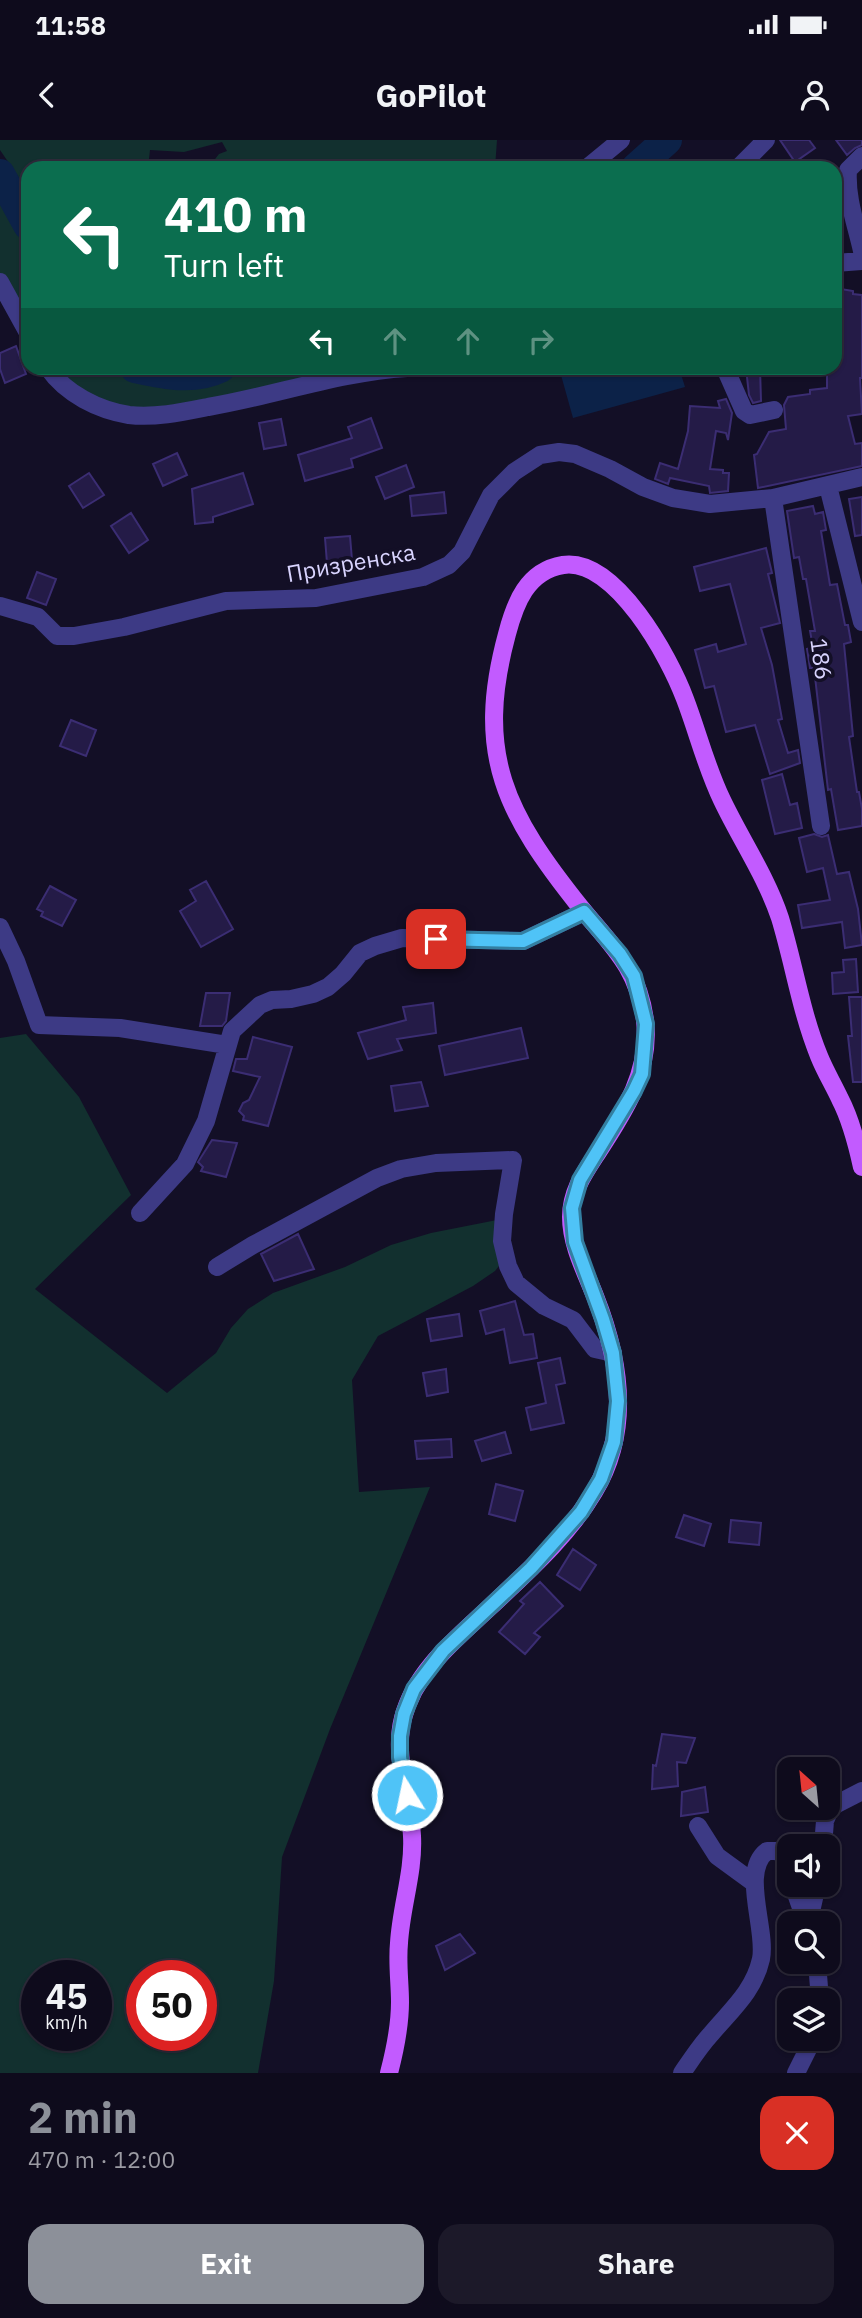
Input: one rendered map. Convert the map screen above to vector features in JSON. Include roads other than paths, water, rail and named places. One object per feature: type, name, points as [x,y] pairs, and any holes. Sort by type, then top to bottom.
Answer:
[{"type":"main road","points":[[388,2073],[398,2029],[398,1950],[413,1854],[412,1829],[399,1746],[404,1714],[419,1680],[443,1651],[548,1551],[581,1512],[597,1489],[609,1460],[616,1430],[618,1386],[613,1353],[575,1242],[572,1208],[580,1180],[642,1074],[646,1024],[634,976],[620,954],[541,855],[506,793],[494,738],[496,680],[509,625],[519,597],[530,582],[548,570],[567,564],[583,566],[610,583],[626,599],[665,654],[685,697],[707,767],[721,799],[765,880],[778,914],[817,1054],[843,1104],[862,1167]]},
{"type":"street","points":[[596,161],[621,140]]},
{"type":"street","points":[[744,161],[766,140]]},
{"type":"street","points":[[862,156],[848,170],[848,183],[862,251]]},
{"type":"street","points":[[842,262],[862,261]]},
{"type":"street","points":[[0,282],[21,320]]},
{"type":"street","points":[[55,375],[71,391],[92,403],[116,412],[140,416],[198,409],[357,375]]},
{"type":"street","points":[[729,375],[744,411],[750,415],[774,410]]},
{"type":"street","name":"Призренска","points":[[0,606],[38,617],[57,636],[75,636],[124,627],[226,601],[316,598],[423,577],[449,565],[462,552],[491,495],[514,472],[540,455],[559,452],[575,454],[643,487],[673,498],[710,504],[773,498],[862,477]]},
{"type":"street","points":[[828,486],[862,622]]},
{"type":"street","name":"186","points":[[773,498],[821,826]]},
{"type":"street","points":[[140,1213],[185,1164],[206,1121],[232,1031],[260,1005],[272,1000],[313,994],[328,987],[360,953],[402,938],[523,941],[584,912]]},
{"type":"street","points":[[0,927],[16,961],[39,1025],[120,1028],[227,1045]]},
{"type":"street","points":[[218,1267],[253,1245],[377,1178],[401,1169],[436,1163],[513,1160],[502,1241],[508,1266],[516,1283],[544,1306],[573,1320],[595,1349],[613,1353]]},
{"type":"street","points":[[824,1834],[825,1821],[831,1807],[862,1791]]},
{"type":"street","points":[[698,1826],[718,1856],[754,1883]]},
{"type":"street","points":[[682,2073],[709,2036],[742,2000],[757,1974],[762,1938],[754,1883],[762,1855],[770,1850],[777,1852]]},
{"type":"street","points":[[796,2073],[807,2051]]},
{"type":"water","points":[[561,375],[681,375],[685,387],[573,418]]},
{"type":"waterway","points":[[644,161],[667,140]]},
{"type":"waterway","points":[[0,174],[21,212]]}]
